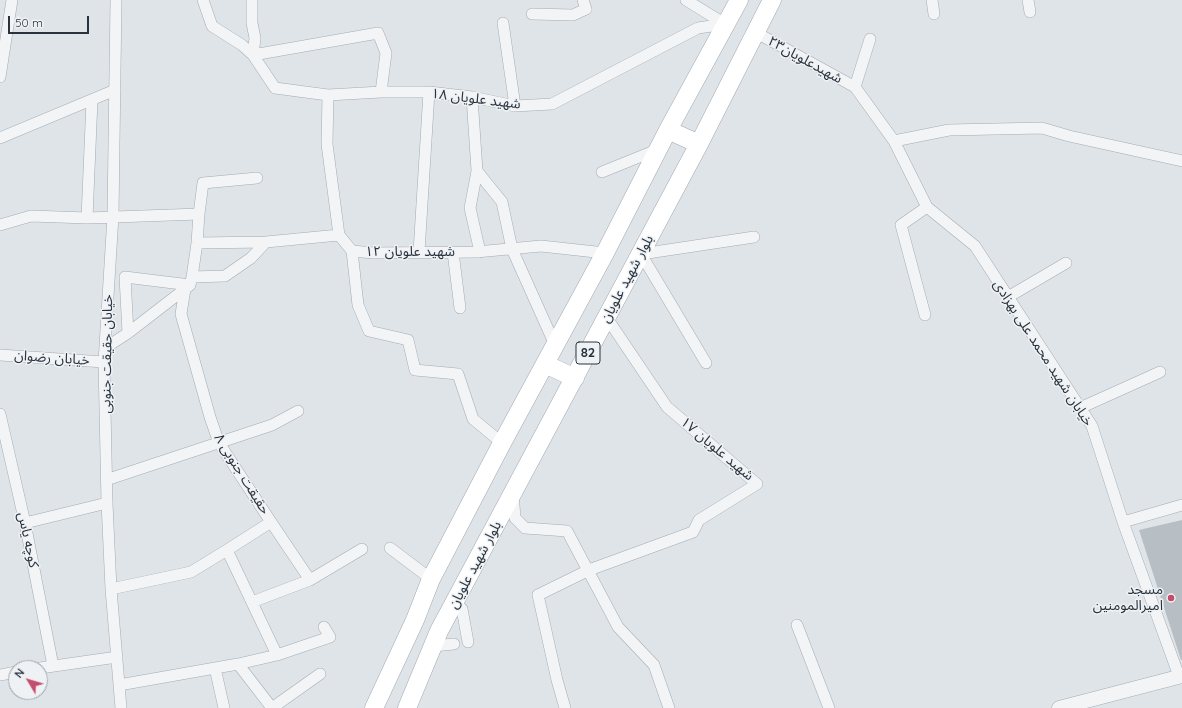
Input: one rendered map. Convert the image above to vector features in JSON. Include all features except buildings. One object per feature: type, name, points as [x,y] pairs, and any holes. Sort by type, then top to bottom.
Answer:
[{"type":"main road","name":"82","points":[[374,708],[432,580],[502,443],[605,253],[660,149],[668,130],[739,0]]},
{"type":"main road","name":"بلوار شهید علویان","points":[[407,708],[439,631],[641,254],[772,0]]},
{"type":"main road","points":[[668,130],[699,144]]},
{"type":"main road","points":[[545,364],[575,378]]},
{"type":"street","points":[[0,77],[12,0]]},
{"type":"street","name":"خیابان حقیقت جنوبی","points":[[116,0],[113,216],[104,362],[106,480],[111,589],[121,708]]},
{"type":"street","name":"شهید علویان ۱۸","points":[[203,0],[212,26],[242,45],[253,55],[275,88],[328,95],[381,92],[429,92],[515,106],[552,104],[698,28],[725,24]]},
{"type":"street","points":[[252,0],[252,23],[255,38],[253,55],[378,33],[386,53],[381,92]]},
{"type":"street","points":[[532,14],[573,15],[586,9],[583,0]]},
{"type":"street","points":[[686,0],[725,24]]},
{"type":"street","points":[[932,0],[934,14]]},
{"type":"street","points":[[1028,0],[1030,12]]},
{"type":"street","points":[[503,24],[515,106]]},
{"type":"street","name":"شهیدعلویان۲۳","points":[[756,32],[855,87]]},
{"type":"street","points":[[855,87],[870,39]]},
{"type":"street","name":"خیابان شهید محمد علی بهزادی","points":[[855,87],[894,141],[927,207],[975,246],[1092,426],[1123,522],[1180,676]]},
{"type":"street","points":[[0,138],[115,90]]},
{"type":"street","points":[[419,252],[429,92]]},
{"type":"street","points":[[198,244],[266,242],[339,235],[326,144],[328,95]]},
{"type":"street","points":[[472,98],[477,171],[470,208],[480,252]]},
{"type":"street","points":[[87,218],[92,100]]},
{"type":"street","points":[[894,141],[949,130],[1042,128],[1070,136],[1182,161]]},
{"type":"street","points":[[602,172],[660,149]]},
{"type":"street","points":[[477,171],[502,202],[512,249],[555,345]]},
{"type":"street","name":"حقیقت جنوبی ۸","points":[[111,589],[191,572],[271,522],[219,443],[210,417],[182,314],[198,244],[198,214],[203,183],[256,178]]},
{"type":"street","points":[[925,315],[901,225],[927,207]]},
{"type":"street","points":[[0,225],[31,216],[87,218],[198,214]]},
{"type":"street","name":"شهید علویان ۱۲","points":[[339,235],[352,251],[374,253],[480,252],[541,246],[605,253]]},
{"type":"street","points":[[706,364],[641,254],[754,237]]},
{"type":"street","points":[[128,333],[125,277],[189,284],[225,276],[251,258],[266,242]]},
{"type":"street","points":[[352,251],[358,305],[369,331],[408,340],[415,370],[458,374],[473,420],[502,443]]},
{"type":"street","points":[[453,252],[460,308]]},
{"type":"street","points":[[1008,297],[1066,263]]},
{"type":"street","points":[[105,348],[128,333],[189,284]]},
{"type":"street","name":"شهید علویان ۱۷","points":[[589,570],[693,532],[699,520],[757,484],[668,407],[607,318]]},
{"type":"street","name":"خیابان رضوان","points":[[0,355],[104,362]]},
{"type":"street","points":[[1080,408],[1160,372]]},
{"type":"street","points":[[106,480],[272,425],[298,411]]},
{"type":"street","name":"کوچه یاس","points":[[0,414],[25,523],[54,666]]},
{"type":"street","points":[[513,493],[516,518],[525,528],[567,531],[618,627],[654,665],[670,708]]},
{"type":"street","points":[[25,523],[107,503]]},
{"type":"street","points":[[1123,522],[1182,505]]},
{"type":"street","points":[[271,522],[310,580]]},
{"type":"street","points":[[390,548],[432,580]]},
{"type":"street","points":[[252,602],[310,580],[362,549]]},
{"type":"street","points":[[227,550],[277,655]]},
{"type":"street","points":[[565,708],[557,680],[538,595],[589,570]]},
{"type":"street","points":[[455,601],[462,609],[468,642]]},
{"type":"street","points":[[797,625],[828,708]]},
{"type":"street","points":[[119,685],[238,664],[277,655],[330,637],[324,627]]},
{"type":"street","points":[[433,646],[454,644]]},
{"type":"street","points":[[48,667],[117,657]]},
{"type":"street","points":[[238,664],[272,708],[320,674]]},
{"type":"street","points":[[215,668],[224,708]]},
{"type":"street","points":[[1059,708],[1180,676]]},
{"type":"place","name":"مسجد امیرالمومنین","points":[[1171,598]]}]
